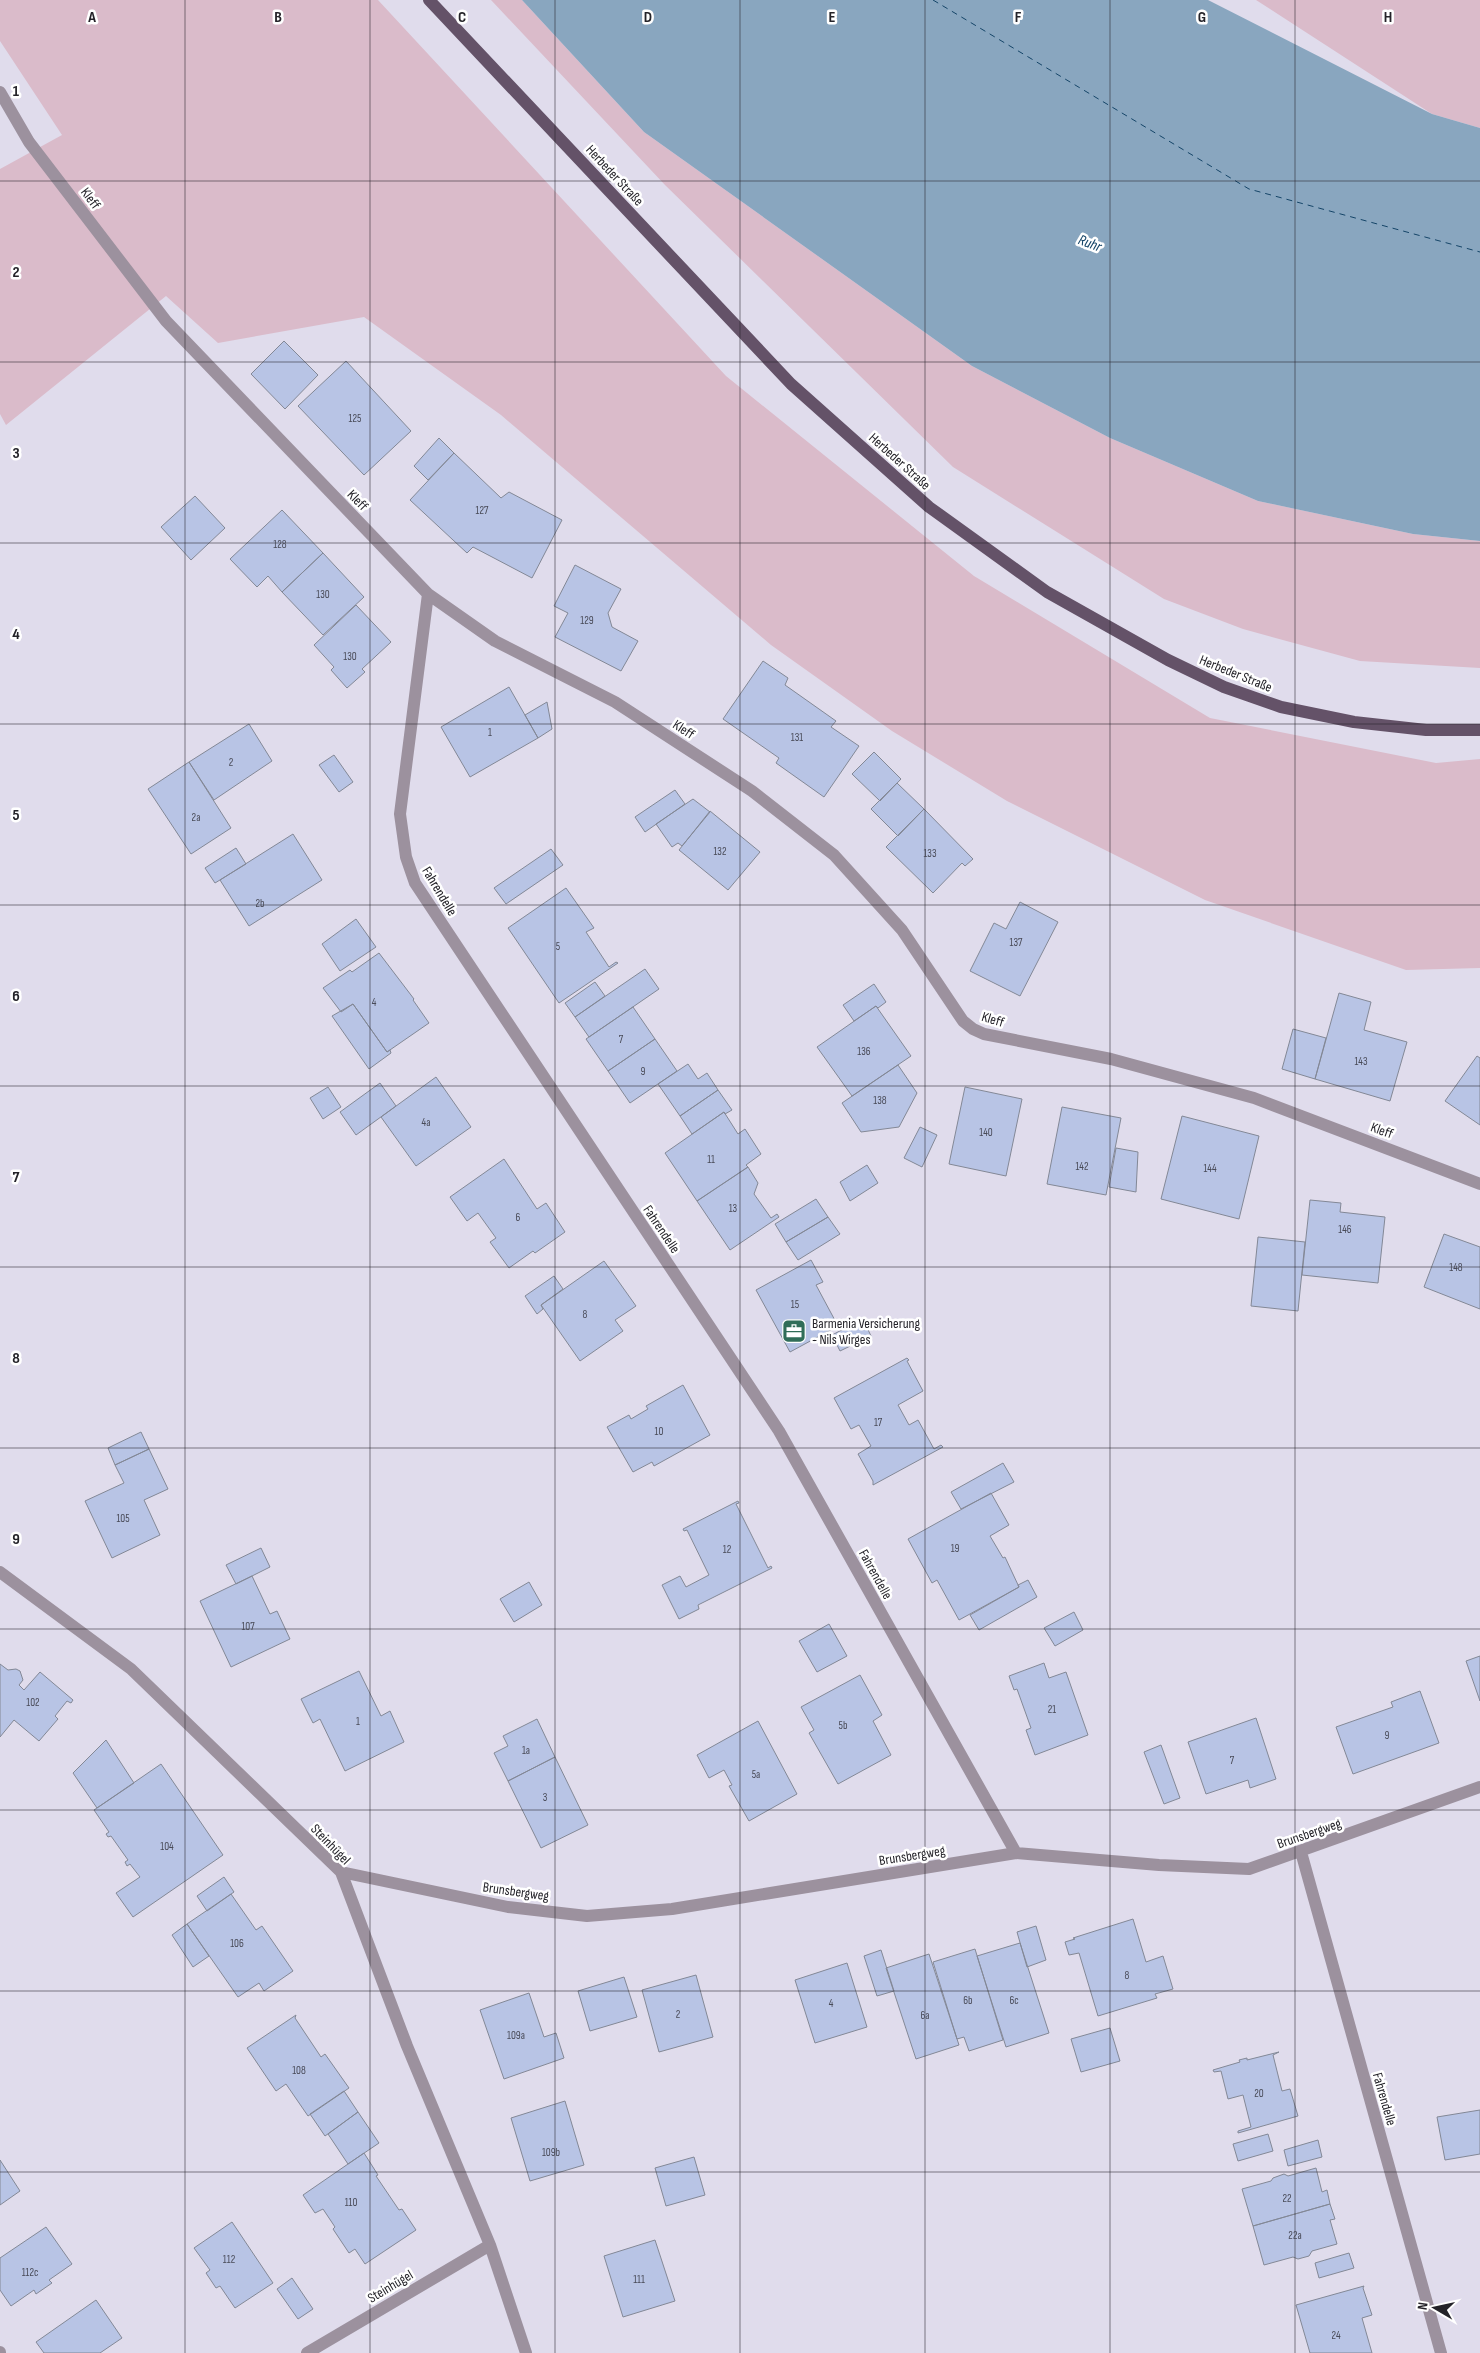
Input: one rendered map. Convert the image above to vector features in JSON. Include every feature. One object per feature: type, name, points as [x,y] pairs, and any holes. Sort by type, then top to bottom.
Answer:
[{"type":"main road","name":"Herbeder Straße","points":[[429,0],[790,384],[929,507],[1047,592],[1168,660],[1224,687],[1281,707],[1354,722],[1426,730],[1480,730]]},
{"type":"street","name":"Kleff","points":[[0,92],[30,142],[166,321],[428,594],[495,641],[623,708],[752,791],[834,855],[902,930],[964,1021],[973,1029],[984,1034],[1111,1059],[1254,1098],[1480,1184]]},
{"type":"street","name":"Fahrendelle","points":[[428,594],[400,814],[406,858],[415,883],[779,1431],[1016,1853]]},
{"type":"street","name":"Steinhügel","points":[[0,1572],[131,1669],[341,1872],[407,2046],[490,2245],[526,2353]]},
{"type":"street","name":"Brunsbergweg","points":[[341,1872],[508,1907],[588,1916],[672,1909],[1016,1853],[1159,1865],[1249,1869],[1480,1787]]},
{"type":"street","name":"Fahrendelle","points":[[1301,1852],[1441,2353]]},
{"type":"street","name":"Steinhügel","points":[[307,2353],[490,2245]]},
{"type":"shaded area","points":[[0,0],[378,0],[726,376],[974,576],[1210,718],[1436,763],[1480,759],[1480,968],[1406,970],[1205,900],[1007,801],[892,731],[771,645],[501,415],[364,317],[218,343],[166,296],[6,425],[0,414],[0,169],[62,135],[0,41]]},
{"type":"shaded area","points":[[491,0],[522,0],[644,132],[972,366],[1110,438],[1258,501],[1413,534],[1480,541],[1480,668],[1360,661],[1243,629],[1164,599],[953,467],[665,185]]},
{"type":"shaded area","points":[[1256,0],[1480,0],[1480,128],[1432,114]]},
{"type":"water","name":"Ruhr","points":[[522,0],[1208,0],[1432,114],[1480,128],[1480,541],[1413,534],[1258,501],[1110,438],[972,366],[644,132]]},
{"type":"building","points":[[284,341],[318,375],[285,409],[251,374]]},
{"type":"building","points":[[346,361],[411,431],[364,475],[298,406]]},
{"type":"building","points":[[439,438],[454,453],[428,480],[414,466]]},
{"type":"building","points":[[454,453],[501,498],[509,492],[562,520],[532,578],[473,547],[467,553],[410,500]]},
{"type":"building","points":[[195,496],[225,528],[191,560],[161,527]]},
{"type":"building","points":[[282,510],[323,553],[282,592],[268,576],[257,587],[230,559]]},
{"type":"building","points":[[323,553],[364,597],[323,635],[282,592]]},
{"type":"building","points":[[575,565],[621,589],[608,613],[612,627],[638,641],[621,671],[555,637],[568,613],[554,606]]},
{"type":"building","points":[[356,605],[391,642],[362,669],[365,672],[347,688],[331,670],[334,667],[314,645]]},
{"type":"building","points":[[763,661],[788,678],[785,685],[836,721],[831,727],[859,746],[824,797],[776,763],[779,758],[723,719]]},
{"type":"building","points":[[509,687],[538,738],[470,777],[441,727]]},
{"type":"building","points":[[547,702],[552,729],[538,738],[525,715]]},
{"type":"building","points":[[249,724],[272,761],[214,800],[189,762]]},
{"type":"building","points":[[874,752],[901,779],[880,801],[852,774]]},
{"type":"building","points":[[334,755],[353,782],[339,792],[319,765]]},
{"type":"building","points":[[189,762],[231,828],[191,854],[148,789]]},
{"type":"building","points":[[897,783],[924,809],[898,836],[871,809]]},
{"type":"building","points":[[675,790],[685,804],[645,832],[635,817]]},
{"type":"building","points":[[693,799],[710,812],[682,846],[678,843],[672,847],[656,824]]},
{"type":"building","points":[[924,809],[973,859],[965,866],[962,863],[933,893],[886,847]]},
{"type":"building","points":[[710,811],[760,852],[728,890],[679,850]]},
{"type":"building","points":[[293,834],[322,880],[249,926],[220,880]]},
{"type":"building","points":[[236,848],[246,864],[215,883],[205,868]]},
{"type":"building","points":[[551,849],[563,865],[506,904],[494,888]]},
{"type":"building","points":[[566,888],[594,928],[586,932],[609,967],[616,962],[618,963],[559,1003],[508,928]]},
{"type":"building","points":[[1020,902],[1058,922],[1020,996],[970,971],[994,923],[1006,929]]},
{"type":"building","points":[[356,919],[376,947],[340,971],[322,944]]},
{"type":"building","points":[[379,953],[414,999],[429,1023],[387,1052],[353,1004],[341,1012],[323,988],[350,970],[352,972]]},
{"type":"building","points":[[645,969],[659,989],[589,1037],[575,1017]]},
{"type":"building","points":[[595,982],[605,996],[575,1017],[565,1003]]},
{"type":"building","points":[[874,984],[886,1002],[878,1008],[876,1006],[854,1021],[843,1005]]},
{"type":"building","points":[[1339,993],[1371,1002],[1364,1030],[1407,1042],[1390,1101],[1315,1079]]},
{"type":"building","points":[[353,1004],[387,1052],[390,1050],[391,1053],[369,1069],[332,1016]]},
{"type":"building","points":[[876,1006],[911,1056],[852,1096],[817,1047]]},
{"type":"building","points":[[633,1007],[655,1039],[608,1071],[586,1039]]},
{"type":"building","points":[[1293,1029],[1326,1038],[1315,1079],[1282,1069]]},
{"type":"building","points":[[655,1039],[677,1071],[630,1103],[608,1071]]},
{"type":"building","points":[[1477,1056],[1480,1058],[1480,1125],[1445,1101]]},
{"type":"building","points":[[688,1064],[698,1079],[707,1073],[718,1090],[680,1116],[658,1084]]},
{"type":"building","points":[[898,1065],[917,1093],[899,1127],[861,1132],[842,1103]]},
{"type":"building","points":[[436,1077],[471,1127],[416,1166],[381,1117]]},
{"type":"building","points":[[380,1083],[396,1106],[356,1135],[340,1112]]},
{"type":"building","points":[[328,1087],[341,1107],[323,1119],[310,1098]]},
{"type":"building","points":[[965,1087],[1022,1099],[1006,1176],[949,1164]]},
{"type":"building","points":[[718,1090],[732,1110],[725,1114],[724,1112],[692,1134],[680,1116]]},
{"type":"building","points":[[1062,1107],[1121,1118],[1106,1195],[1047,1184]]},
{"type":"building","points":[[724,1112],[738,1134],[745,1129],[761,1154],[746,1165],[748,1167],[697,1201],[665,1153]]},
{"type":"building","points":[[1182,1116],[1259,1136],[1239,1219],[1161,1199]]},
{"type":"building","points":[[920,1127],[937,1135],[922,1167],[904,1158]]},
{"type":"building","points":[[1116,1148],[1138,1152],[1136,1192],[1109,1187]]},
{"type":"building","points":[[504,1159],[537,1209],[546,1203],[565,1232],[509,1268],[490,1242],[496,1238],[478,1213],[467,1221],[450,1197]]},
{"type":"building","points":[[867,1165],[878,1183],[850,1201],[840,1182]]},
{"type":"building","points":[[748,1167],[758,1183],[754,1194],[771,1218],[777,1214],[779,1217],[730,1250],[697,1201]]},
{"type":"building","points":[[816,1199],[828,1217],[786,1242],[775,1224]]},
{"type":"building","points":[[1310,1200],[1341,1203],[1340,1212],[1385,1217],[1378,1283],[1302,1275]]},
{"type":"building","points":[[828,1217],[840,1234],[798,1260],[786,1242]]},
{"type":"building","points":[[1444,1234],[1480,1247],[1480,1309],[1424,1287]]},
{"type":"building","points":[[1258,1237],[1305,1242],[1298,1311],[1251,1306]]},
{"type":"building","points":[[811,1260],[823,1282],[816,1285],[838,1326],[790,1352],[756,1290]]},
{"type":"building","points":[[604,1261],[636,1306],[615,1320],[623,1331],[580,1361],[541,1305]]},
{"type":"building","points":[[554,1276],[563,1289],[541,1305],[543,1309],[537,1314],[525,1296]]},
{"type":"building","points":[[863,1319],[871,1336],[840,1351],[832,1335]]},
{"type":"building","points":[[907,1358],[923,1391],[898,1405],[909,1425],[918,1420],[934,1449],[941,1445],[943,1447],[873,1485],[873,1481],[858,1454],[871,1446],[859,1425],[851,1429],[834,1398]]},
{"type":"building","points":[[683,1385],[710,1435],[654,1466],[652,1462],[633,1472],[607,1427],[629,1415],[631,1419],[648,1409],[646,1406]]},
{"type":"building","points":[[141,1432],[149,1449],[115,1465],[108,1448]]},
{"type":"building","points":[[149,1449],[168,1489],[144,1500],[160,1535],[112,1558],[85,1501],[124,1483],[115,1465]]},
{"type":"building","points":[[1003,1463],[1014,1482],[961,1509],[951,1492]]},
{"type":"building","points":[[991,1493],[1009,1525],[990,1536],[1003,1558],[1005,1557],[1019,1587],[959,1620],[937,1580],[932,1583],[908,1539]]},
{"type":"building","points":[[738,1501],[739,1503],[736,1504],[768,1568],[771,1566],[772,1568],[698,1605],[699,1609],[679,1619],[662,1585],[680,1576],[686,1587],[709,1575],[687,1530],[684,1531],[683,1529]]},
{"type":"building","points":[[261,1548],[270,1567],[236,1584],[226,1565]]},
{"type":"building","points":[[252,1576],[270,1614],[277,1611],[290,1639],[231,1667],[200,1601]]},
{"type":"building","points":[[1028,1580],[1037,1597],[979,1630],[970,1615]]},
{"type":"building","points":[[529,1582],[542,1605],[514,1622],[500,1599]]},
{"type":"building","points":[[1074,1612],[1083,1630],[1055,1646],[1044,1628]]},
{"type":"building","points":[[829,1624],[847,1656],[817,1672],[799,1641]]},
{"type":"building","points":[[1480,1656],[1480,1701],[1466,1661]]},
{"type":"building","points":[[1044,1663],[1049,1678],[1066,1672],[1088,1735],[1035,1755],[1026,1730],[1031,1728],[1017,1689],[1014,1690],[1009,1676]]},
{"type":"building","points":[[0,1664],[8,1670],[16,1669],[20,1671],[23,1680],[19,1685],[24,1690],[40,1672],[73,1700],[71,1703],[67,1701],[55,1716],[58,1719],[39,1741],[14,1720],[0,1737]]},
{"type":"building","points":[[359,1671],[381,1716],[390,1711],[404,1742],[345,1771],[320,1719],[313,1723],[301,1699]]},
{"type":"building","points":[[860,1675],[882,1715],[873,1721],[891,1755],[838,1784],[809,1733],[814,1730],[801,1707]]},
{"type":"building","points":[[1420,1691],[1439,1743],[1353,1774],[1336,1727],[1393,1707],[1391,1702]]},
{"type":"building","points":[[1256,1718],[1276,1779],[1250,1788],[1248,1780],[1206,1794],[1188,1742]]},
{"type":"building","points":[[537,1719],[555,1757],[508,1781],[494,1753],[508,1746],[503,1736]]},
{"type":"building","points":[[758,1721],[797,1794],[749,1821],[729,1786],[732,1785],[724,1770],[709,1778],[697,1755]]},
{"type":"building","points":[[106,1740],[134,1783],[97,1808],[73,1773]]},
{"type":"building","points":[[1161,1745],[1180,1798],[1164,1804],[1144,1752]]},
{"type":"building","points":[[555,1757],[588,1825],[541,1848],[508,1781]]},
{"type":"building","points":[[161,1764],[223,1855],[133,1917],[116,1893],[140,1877],[130,1864],[127,1866],[125,1862],[128,1860],[111,1836],[108,1837],[106,1834],[109,1832],[94,1810]]},
{"type":"building","points":[[224,1877],[234,1892],[207,1911],[197,1896]]},
{"type":"building","points":[[231,1894],[256,1930],[262,1926],[293,1971],[264,1991],[259,1983],[238,1997],[187,1924]]},
{"type":"building","points":[[1133,1919],[1146,1962],[1163,1956],[1173,1989],[1155,1994],[1157,1998],[1098,2016],[1079,1953],[1069,1955],[1065,1942]]},
{"type":"building","points":[[187,1924],[209,1956],[193,1967],[172,1935]]},
{"type":"building","points":[[1036,1926],[1046,1960],[1027,1967],[1017,1932]]},
{"type":"building","points":[[1020,1943],[1049,2033],[1006,2047],[977,1956]]},
{"type":"building","points":[[975,1949],[1003,2040],[969,2051],[964,2037],[957,2039],[933,1962]]},
{"type":"building","points":[[881,1950],[894,1991],[877,1996],[864,1956]]},
{"type":"building","points":[[929,1954],[959,2045],[916,2059],[886,1968]]},
{"type":"building","points":[[847,1963],[867,2027],[815,2043],[795,1980]]},
{"type":"building","points":[[696,1975],[713,2037],[659,2052],[642,1990]]},
{"type":"building","points":[[624,1977],[637,2017],[590,2031],[578,1991]]},
{"type":"building","points":[[529,1993],[544,2037],[556,2033],[564,2058],[504,2079],[480,2010]]},
{"type":"building","points":[[296,2015],[295,2018],[321,2057],[325,2054],[349,2088],[308,2116],[286,2084],[276,2091],[247,2048]]},
{"type":"building","points":[[1110,2028],[1120,2061],[1081,2072],[1071,2039]]},
{"type":"building","points":[[1279,2052],[1273,2055],[1282,2091],[1290,2089],[1298,2116],[1238,2133],[1238,2131],[1251,2127],[1243,2095],[1228,2099],[1221,2071],[1214,2072],[1213,2070],[1240,2062],[1239,2060],[1247,2058],[1247,2060]]},
{"type":"building","points":[[344,2091],[358,2112],[325,2136],[310,2114]]},
{"type":"building","points":[[565,2101],[584,2165],[530,2181],[511,2118]]},
{"type":"building","points":[[1480,2110],[1480,2154],[1445,2160],[1437,2117]]},
{"type":"building","points":[[358,2112],[379,2143],[348,2164],[328,2134]]},
{"type":"building","points":[[1268,2134],[1273,2151],[1238,2161],[1233,2144]]},
{"type":"building","points":[[1318,2140],[1322,2157],[1288,2166],[1284,2150]]},
{"type":"building","points":[[364,2153],[378,2175],[376,2176],[399,2210],[402,2209],[416,2230],[365,2264],[355,2249],[349,2253],[333,2229],[335,2227],[323,2209],[315,2213],[303,2195]]},
{"type":"building","points":[[694,2157],[705,2195],[666,2206],[655,2168]]},
{"type":"building","points":[[0,2160],[20,2191],[0,2205]]},
{"type":"building","points":[[1316,2168],[1322,2192],[1327,2190],[1330,2204],[1253,2226],[1242,2189],[1271,2181],[1273,2178],[1284,2174],[1288,2176]]},
{"type":"building","points":[[1330,2204],[1335,2219],[1330,2220],[1337,2244],[1312,2251],[1309,2256],[1298,2259],[1293,2257],[1264,2265],[1253,2226]]},
{"type":"building","points":[[232,2222],[273,2283],[235,2308],[220,2286],[216,2288],[206,2273],[210,2270],[194,2248]]},
{"type":"building","points":[[46,2227],[72,2264],[49,2280],[52,2283],[36,2294],[34,2290],[11,2306],[0,2290],[0,2258]]},
{"type":"building","points":[[655,2240],[675,2301],[623,2317],[604,2256]]},
{"type":"building","points":[[1349,2253],[1354,2268],[1319,2278],[1315,2263]]},
{"type":"building","points":[[292,2278],[313,2309],[298,2319],[277,2289]]},
{"type":"building","points":[[1364,2286],[1372,2315],[1362,2318],[1372,2353],[1310,2353],[1296,2305]]},
{"type":"building","points":[[96,2300],[122,2338],[100,2353],[44,2353],[36,2342]]},
{"type":"ferry route","points":[[933,0],[1249,189],[1480,252]]},
{"type":"place","name":"Barmenia Versicherung - Nils Wirges","points":[[794,1331]]}]
